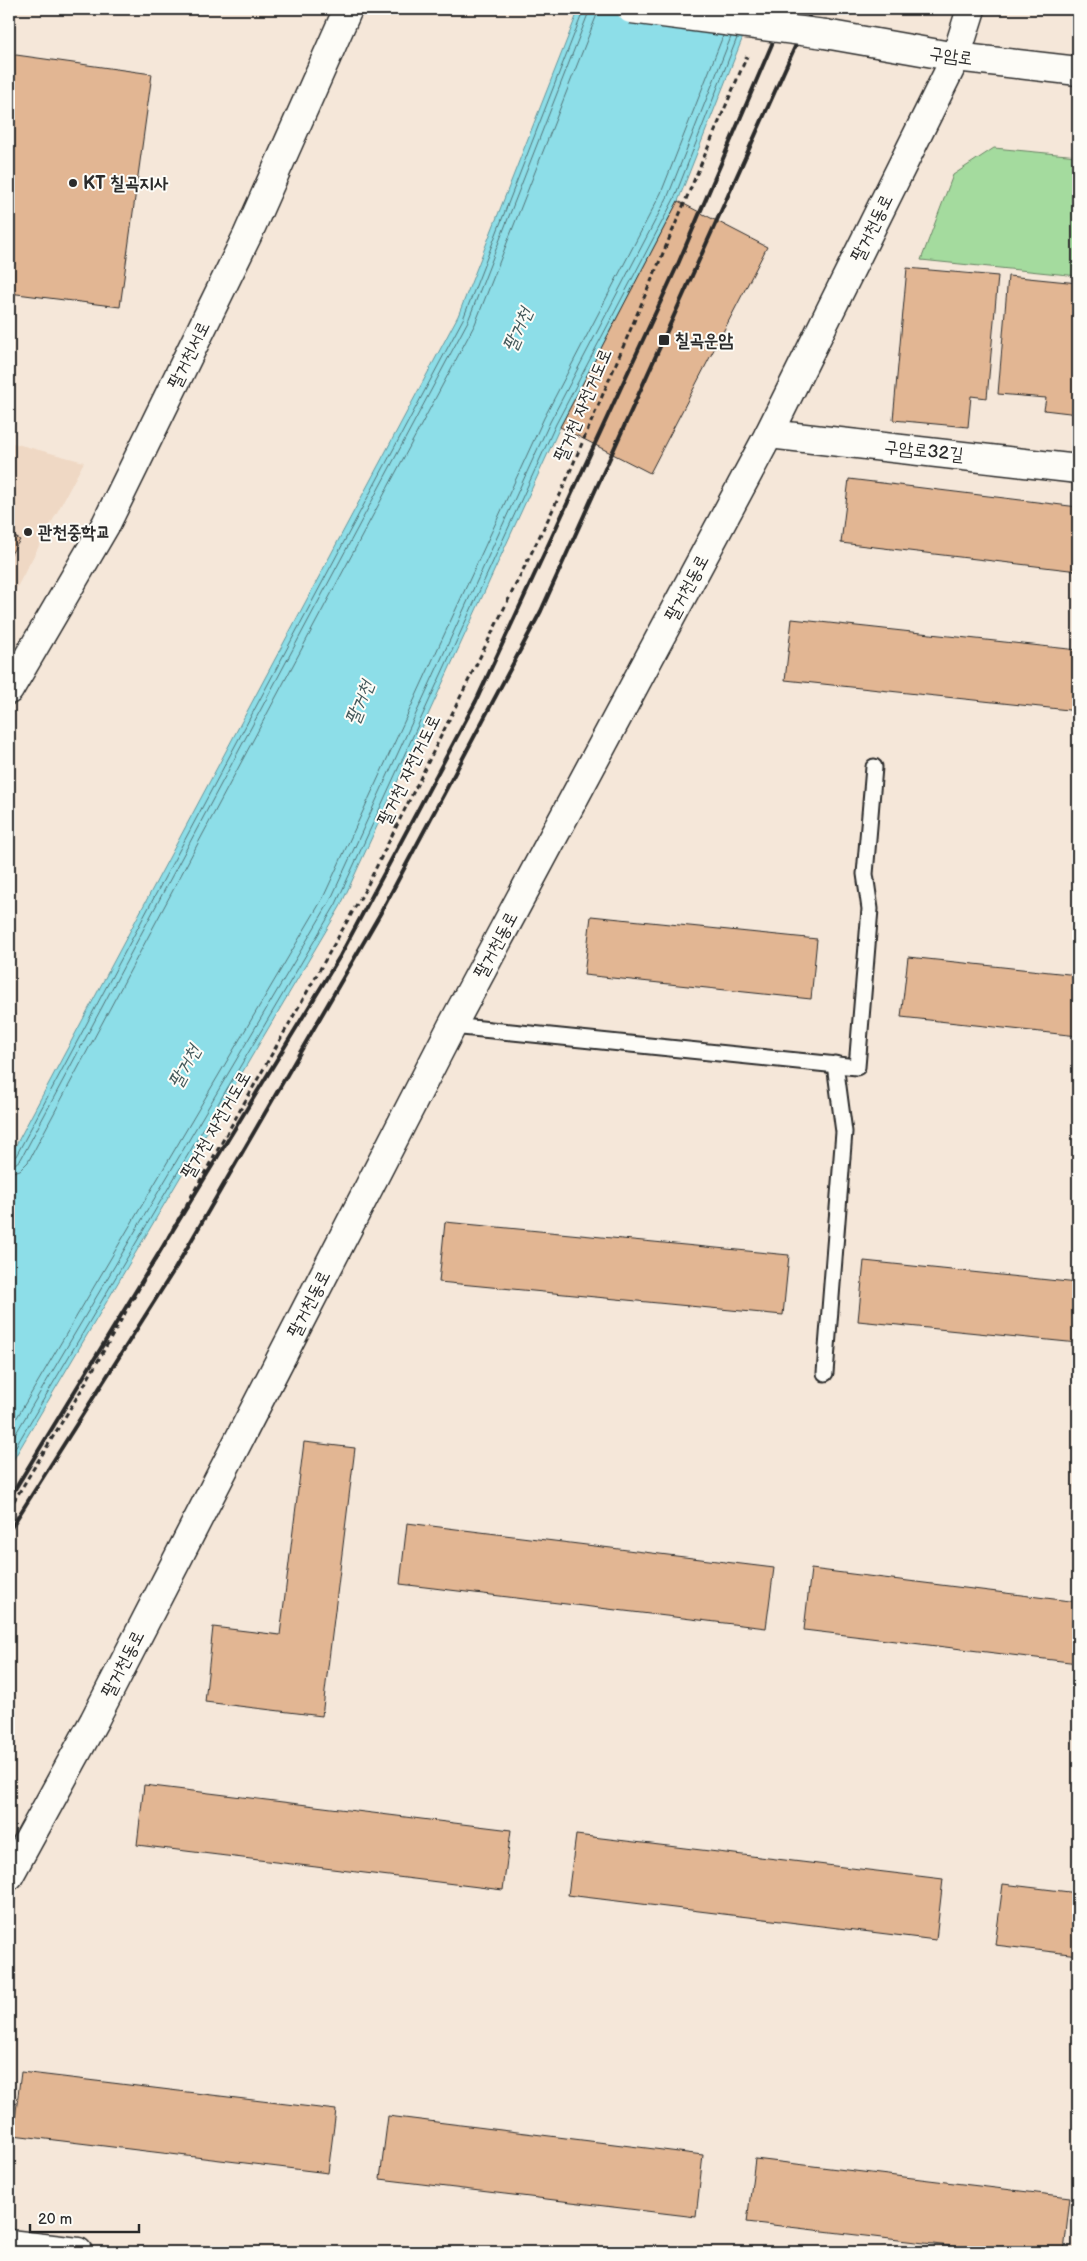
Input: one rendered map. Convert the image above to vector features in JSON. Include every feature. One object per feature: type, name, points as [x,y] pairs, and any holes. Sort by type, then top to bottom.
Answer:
[{"type":"main road","name":"팔거천서로","points":[[9,690],[110,515],[247,236],[348,9]]},
{"type":"main road","name":"구암로","points":[[631,9],[825,34],[956,57],[1078,71]]},
{"type":"main road","name":"팔거천동로","points":[[9,1876],[94,1721],[452,1026],[769,434],[956,57],[971,9]]},
{"type":"main road","name":"구암로32길","points":[[769,434],[1078,468]]},
{"type":"main road","points":[[9,2244],[78,2252]]},
{"type":"lane","points":[[452,1026],[857,1067],[870,909],[865,874],[874,767]]},
{"type":"lane","points":[[825,1373],[844,1132],[835,1064]]},
{"type":"path","name":"팔거천 자전거도로","points":[[9,1509],[82,1389],[366,888],[560,495],[747,55]]},
{"type":"shaded area","name":"관천중학교","points":[[9,442],[84,462],[9,602]]},
{"type":"green space","points":[[994,148],[1078,156],[1078,276],[921,260],[953,175]]},
{"type":"water","name":"팔거천","points":[[579,9],[754,9],[678,201],[560,427],[340,907],[9,1467],[9,1158],[458,316]]},
{"type":"building","name":"KT 칠곡지사","points":[[9,54],[152,74],[120,307],[9,293]]},
{"type":"building","points":[[678,201],[767,247],[650,473],[560,427]]},
{"type":"building","points":[[907,268],[998,276],[987,398],[971,396],[968,427],[893,420]]},
{"type":"building","points":[[1008,276],[1078,283],[1078,414],[1044,410],[1046,398],[998,394]]},
{"type":"building","points":[[849,479],[1078,507],[1078,571],[841,543]]},
{"type":"building","points":[[9,533],[20,540],[9,557]]},
{"type":"building","points":[[792,619],[1078,650],[1078,711],[785,680]]},
{"type":"building","points":[[591,916],[817,939],[811,999],[584,975]]},
{"type":"building","points":[[908,957],[1078,975],[1078,1036],[901,1017]]},
{"type":"building","points":[[445,1222],[789,1255],[783,1315],[439,1282]]},
{"type":"building","points":[[864,1261],[1078,1283],[1078,1343],[858,1321]]},
{"type":"building","points":[[304,1442],[355,1448],[322,1716],[205,1702],[213,1627],[280,1635]]},
{"type":"building","points":[[407,1523],[774,1568],[766,1628],[400,1584]]},
{"type":"building","points":[[811,1569],[1078,1602],[1078,1663],[804,1630]]},
{"type":"building","points":[[144,1785],[511,1830],[503,1890],[137,1845]]},
{"type":"building","points":[[576,1835],[943,1879],[936,1940],[568,1895]]},
{"type":"building","points":[[1003,1884],[1078,1893],[1078,1955],[995,1945]]},
{"type":"building","points":[[21,2072],[336,2110],[328,2173],[13,2135]]},
{"type":"building","points":[[388,2116],[703,2155],[696,2217],[380,2179]]},
{"type":"building","points":[[755,2159],[1070,2197],[1064,2252],[1000,2252],[747,2222]]},
{"type":"railway","points":[[9,1499],[340,956],[476,701],[678,264],[787,9]]},
{"type":"railway","points":[[9,1531],[176,1267],[380,914],[541,611],[812,9]]},
{"type":"place","name":"KT 칠곡지사","points":[[73,183]]},
{"type":"place","name":"칠곡운암","points":[[664,340]]},
{"type":"place","name":"관천중학교","points":[[28,532]]}]
